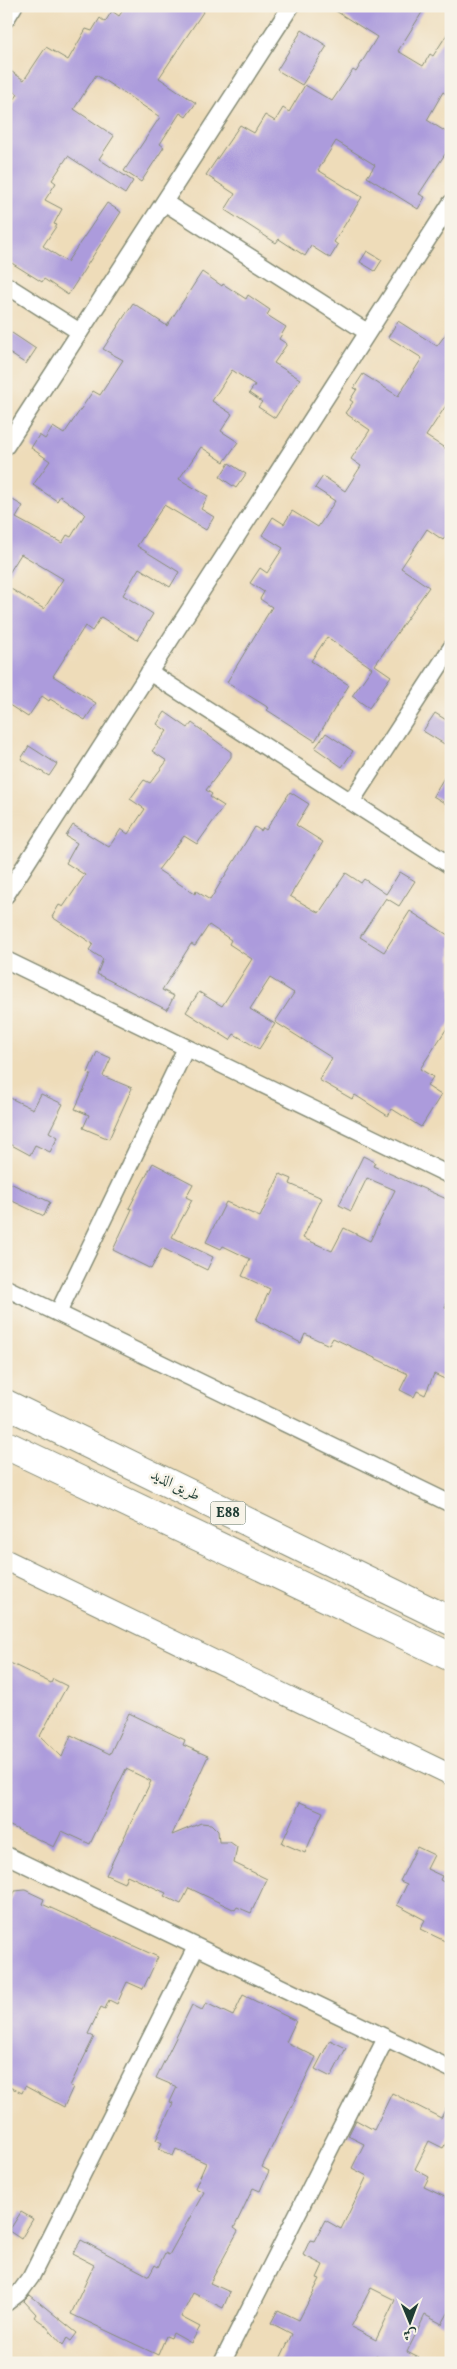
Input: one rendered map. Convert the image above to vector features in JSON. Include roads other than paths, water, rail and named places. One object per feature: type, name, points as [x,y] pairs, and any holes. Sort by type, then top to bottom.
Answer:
[{"type":"highway","name":"طريق الذيد","points":[[6,1404],[451,1621]]},
{"type":"highway","name":"E88","points":[[6,1445],[451,1657]]},
{"type":"street","points":[[6,19],[14,6]]},
{"type":"street","points":[[6,446],[291,6]]},
{"type":"street","points":[[164,202],[367,332]]},
{"type":"street","points":[[6,895],[451,204]]},
{"type":"street","points":[[6,285],[80,332]]},
{"type":"street","points":[[351,802],[451,648]]},
{"type":"street","points":[[149,672],[451,866]]},
{"type":"street","points":[[6,960],[451,1176]]},
{"type":"street","points":[[58,1313],[186,1048]]},
{"type":"street","points":[[6,1288],[451,1504]]},
{"type":"street","points":[[6,1560],[451,1775]]},
{"type":"street","points":[[8,1860],[196,1947],[451,2069]]},
{"type":"street","points":[[6,2303],[20,2292],[31,2277],[196,1947]]},
{"type":"street","points":[[222,2363],[386,2038]]}]
